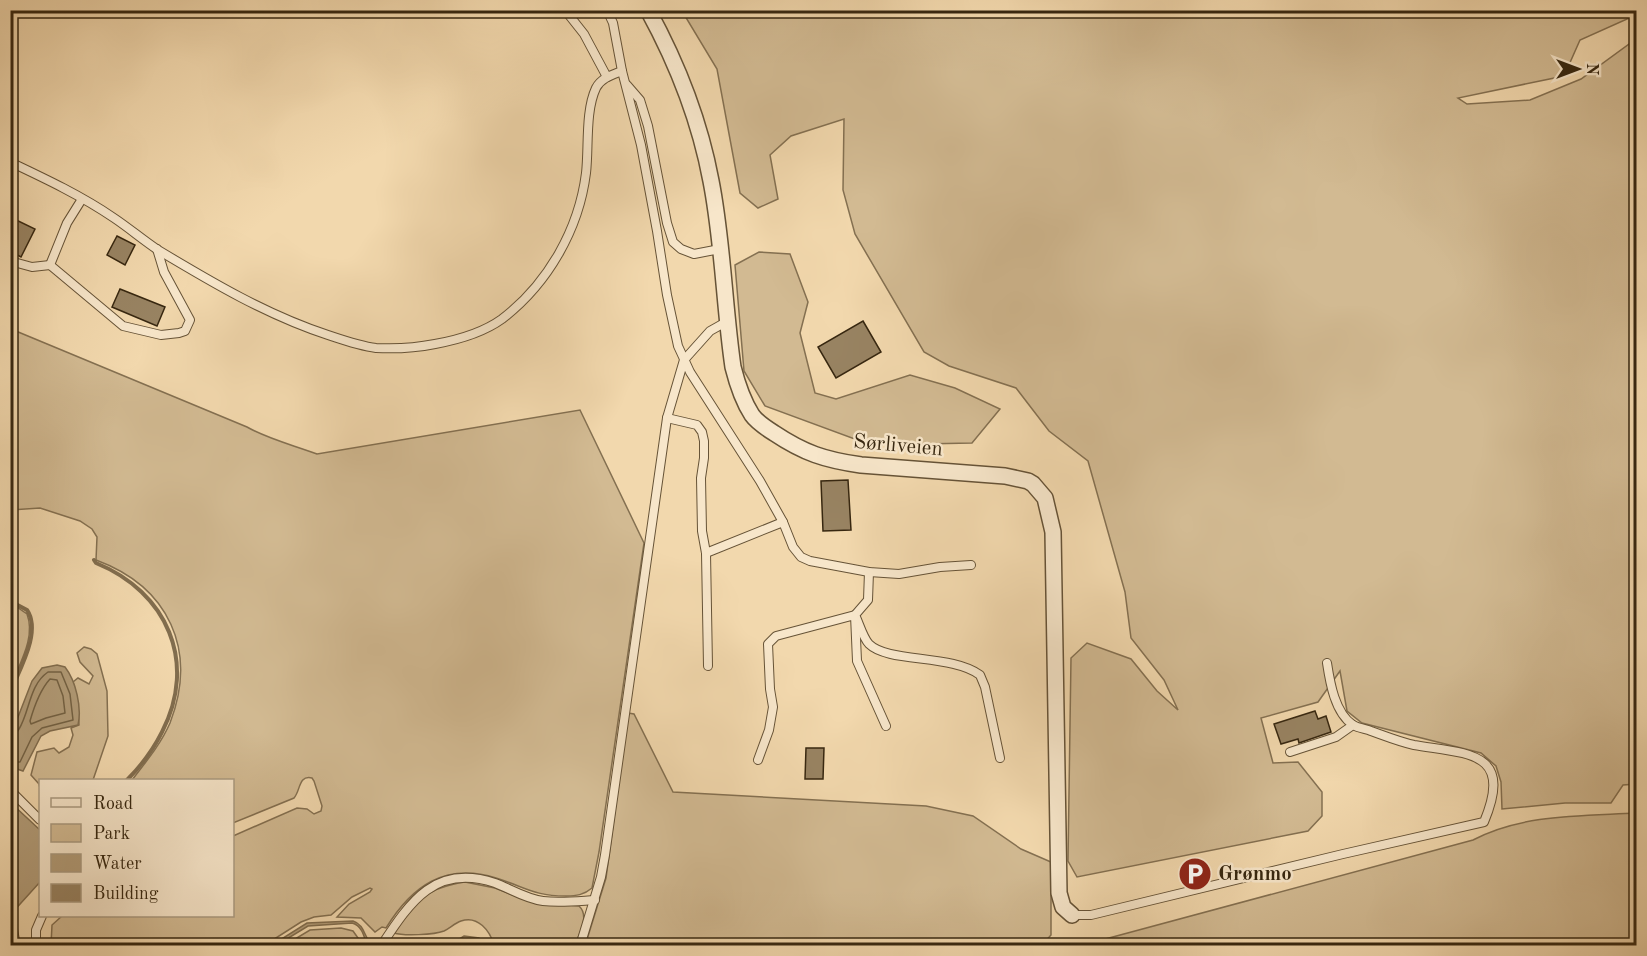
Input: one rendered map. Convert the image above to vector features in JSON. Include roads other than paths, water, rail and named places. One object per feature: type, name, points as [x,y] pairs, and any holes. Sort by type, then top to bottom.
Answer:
[{"type":"street","name":"Sørliveien","points":[[648,10],[660,31],[682,83],[700,137],[711,181],[733,367],[752,416],[765,428],[798,449],[838,462],[1005,476],[1034,484],[1045,498],[1053,532],[1059,893],[1063,907],[1072,915]]},
{"type":"lane","points":[[333,10],[350,10]]},
{"type":"lane","points":[[565,10],[584,34],[607,76]]},
{"type":"lane","points":[[607,10],[613,22],[624,83],[641,144],[678,346],[684,360],[760,481],[783,522],[793,547],[801,557],[810,561],[869,572],[899,574],[940,567],[971,565]]},
{"type":"lane","points":[[10,162],[60,186],[114,217],[158,249],[261,308],[298,325],[351,343],[374,348],[419,347],[451,341],[501,320],[528,294],[560,253],[582,200],[592,101],[596,87],[607,76],[622,71]]},
{"type":"lane","points":[[624,83],[640,100],[648,126],[667,223],[673,242],[681,249],[694,254],[720,249]]},
{"type":"lane","points":[[50,266],[67,223],[82,199]]},
{"type":"lane","points":[[10,261],[32,267],[50,266],[123,326],[155,335],[179,333],[185,331],[190,320],[164,272],[158,249]]},
{"type":"lane","points":[[580,945],[601,877],[667,418],[684,360],[710,331],[726,322]]},
{"type":"lane","points":[[667,418],[697,425],[704,441],[704,458],[700,478],[702,531],[706,554],[708,666]]},
{"type":"lane","points":[[706,554],[783,522]]},
{"type":"lane","points":[[758,760],[769,730],[773,707],[768,644],[777,636],[855,615],[868,600],[869,572]]},
{"type":"lane","points":[[855,615],[857,661],[886,726]]},
{"type":"lane","points":[[855,615],[869,644],[902,655],[947,662],[980,675],[985,687],[1000,758]]},
{"type":"lane","points":[[1072,915],[1091,915],[1484,822],[1493,802],[1495,784],[1491,770],[1481,759],[1460,752],[1411,744],[1353,725],[1335,699],[1327,663]]},
{"type":"lane","points":[[1290,752],[1336,737],[1353,725]]},
{"type":"lane","points":[[10,790],[39,819]]},
{"type":"lane","points":[[381,945],[400,916],[418,896],[434,885],[454,879],[484,880],[543,901],[595,900]]},
{"type":"lane","points":[[36,945],[36,930],[41,917]]},
{"type":"lane","points":[[12,924],[16,945]]},
{"type":"water","points":[[57,665],[65,667],[75,687],[79,703],[78,725],[50,731],[41,736],[23,771],[11,767],[11,735],[32,681],[42,668]]},
{"type":"water","points":[[11,803],[39,829],[39,883],[11,914]]},
{"type":"water","points":[[353,921],[363,929],[373,945],[366,943],[360,928],[352,923],[308,926],[277,945],[272,945],[307,923]]},
{"type":"water","points":[[464,936],[479,938],[483,945],[426,945],[453,943]]},
{"type":"waterway","points":[[94,560],[121,576],[141,592],[158,611],[169,632],[176,655],[177,680],[172,706],[162,732],[142,763],[128,779]]},
{"type":"waterway","points":[[10,601],[27,610],[32,629],[28,651],[10,693]]},
{"type":"place","name":"Grønmo","points":[[1195,874]]}]
